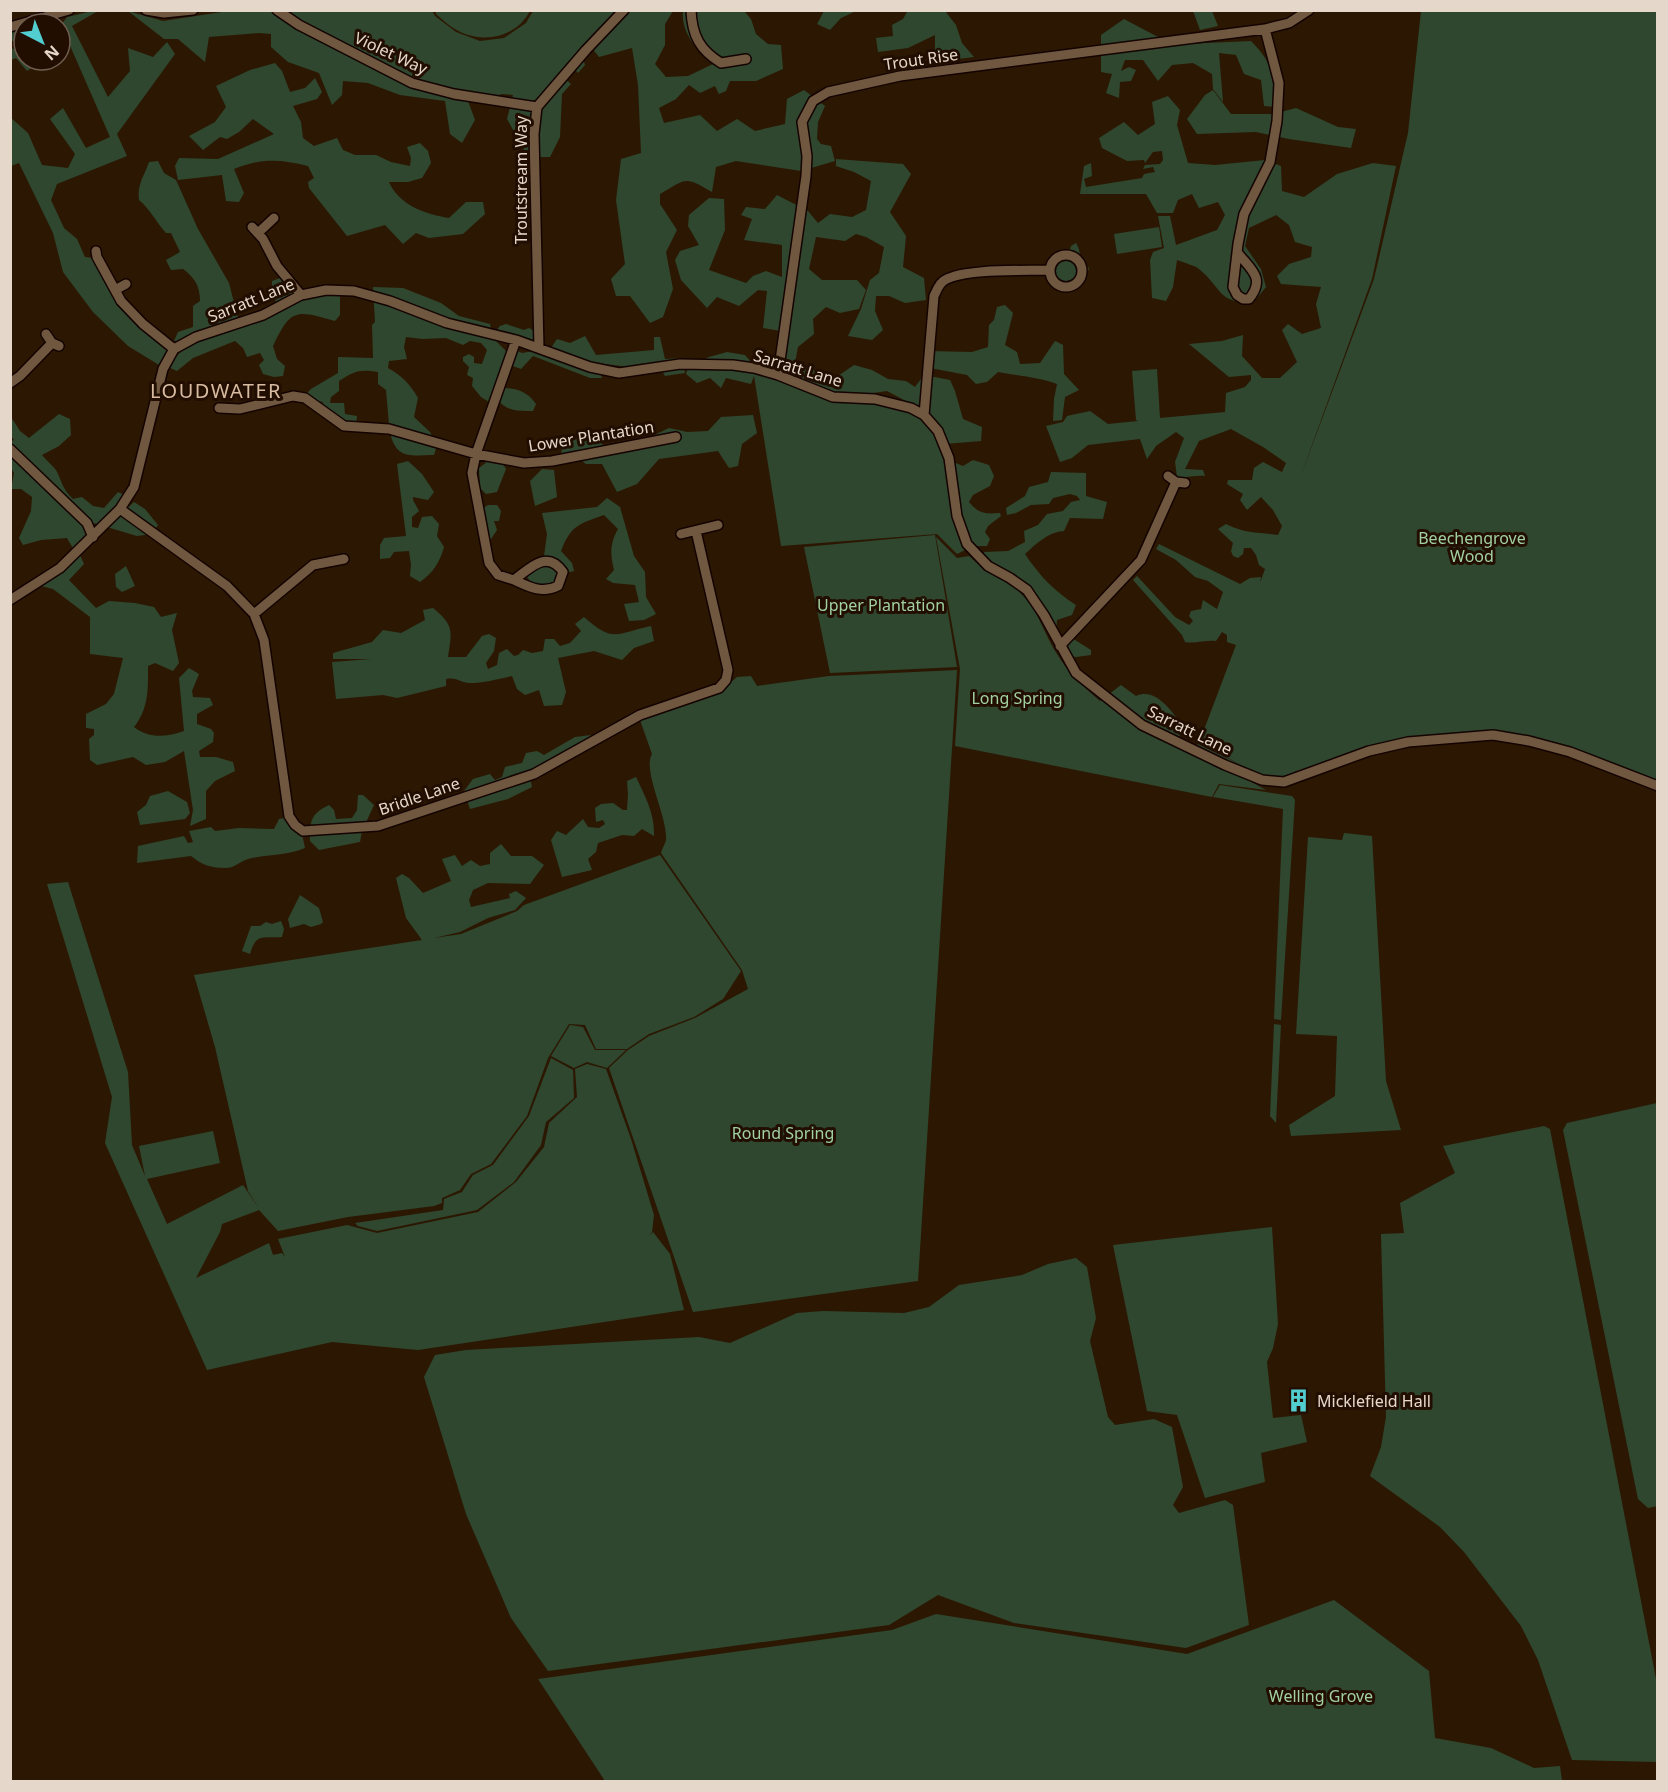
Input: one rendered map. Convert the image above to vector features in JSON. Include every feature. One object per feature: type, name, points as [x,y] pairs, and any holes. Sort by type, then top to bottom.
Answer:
[{"type":"street","points":[[10,27],[69,10]]},
{"type":"street","points":[[146,10],[164,14],[193,10]]},
{"type":"street","name":"Violet Way","points":[[277,10],[299,25],[412,83],[454,94],[537,107]]},
{"type":"street","name":"Troutstream Way","points":[[539,348],[534,134],[537,107],[624,10]]},
{"type":"street","points":[[691,10],[693,31],[706,54],[721,63],[746,59]]},
{"type":"street","name":"Trout Rise","points":[[778,375],[806,176],[807,156],[802,122],[813,101],[828,92],[900,76],[1265,29],[1289,23],[1309,10]]},
{"type":"street","points":[[1237,252],[1255,275],[1258,284],[1249,299],[1243,299],[1237,295],[1233,287],[1237,252],[1244,214],[1270,162],[1280,83],[1265,29]]},
{"type":"street","points":[[274,218],[255,230],[263,239],[276,266],[301,295]]},
{"type":"street","points":[[10,600],[60,568],[120,509],[134,487],[163,369],[174,350],[143,324],[121,301],[96,251]]},
{"type":"street","points":[[924,415],[934,296],[942,282],[953,276],[977,273],[1050,270]]},
{"type":"street","points":[[115,290],[126,284]]},
{"type":"street","name":"Sarratt Lane","points":[[174,350],[196,337],[263,315],[301,295],[326,290],[354,291],[390,301],[447,323],[516,340],[590,367],[619,373],[680,364],[734,365],[778,375],[833,397],[874,399],[911,408],[924,415],[938,431],[948,458],[957,516],[967,544],[988,566],[1027,590],[1044,615],[1076,673],[1142,725],[1262,780],[1284,782],[1359,754],[1408,742],[1493,735],[1570,752],[1658,786]]},
{"type":"street","points":[[10,383],[55,344],[46,334]]},
{"type":"street","points":[[514,580],[542,561],[550,561],[562,572],[558,586],[549,591],[540,591],[498,575],[489,563],[472,473],[476,454],[516,340]]},
{"type":"street","name":"Lower Plantation","points":[[219,408],[240,409],[293,396],[305,398],[344,426],[389,429],[476,454],[524,463],[552,461],[676,437]]},
{"type":"street","points":[[230,397],[231,409]]},
{"type":"street","points":[[10,449],[87,523],[93,537]]},
{"type":"street","points":[[1060,646],[1141,560],[1176,480]]},
{"type":"street","name":"Bridle Lane","points":[[120,509],[227,586],[254,614],[264,640],[289,816],[303,831],[378,826],[534,774],[640,715],[719,688],[726,680],[728,670],[696,531]]},
{"type":"street","points":[[681,534],[718,525]]},
{"type":"street","points":[[254,614],[313,565],[344,559]]},
{"type":"green space","points":[[235,10],[432,11],[456,32],[480,41],[504,38],[526,23],[533,11],[617,11],[580,48],[585,65],[578,73],[568,62],[559,73],[571,84],[562,94],[560,137],[550,157],[528,157],[507,119],[513,95],[503,94],[468,101],[475,120],[462,143],[450,134],[445,101],[400,95],[368,83],[343,81],[342,95],[332,105],[319,73],[288,62],[271,47],[271,34],[209,37],[205,62],[178,39],[164,39],[128,11],[163,21]]},
{"type":"green space","points":[[436,10],[530,11],[524,20],[507,33],[476,37],[447,24],[436,14]]},
{"type":"green space","points":[[824,10],[856,11],[841,18],[830,30],[817,24]]},
{"type":"green space","points":[[908,10],[945,11],[956,25],[962,43],[974,57],[935,62],[935,35],[908,48],[878,52],[876,38],[893,36],[892,25],[903,19]]},
{"type":"green space","points":[[92,11],[98,11],[72,26],[72,16]]},
{"type":"green space","points":[[629,11],[673,11],[665,24],[665,45],[655,64],[666,77],[688,76],[713,64],[701,53],[687,34],[683,11],[744,11],[751,19],[756,34],[768,44],[781,45],[783,69],[756,81],[730,81],[726,91],[719,94],[715,86],[700,93],[689,85],[676,99],[659,108],[664,123],[700,115],[717,131],[737,119],[755,131],[785,124],[787,99],[804,90],[825,106],[818,122],[817,139],[821,144],[831,146],[835,161],[801,171],[736,161],[716,167],[712,192],[696,183],[686,181],[660,194],[660,204],[677,230],[666,252],[673,289],[663,317],[650,323],[630,296],[616,296],[611,279],[625,264],[616,200],[621,159],[641,153],[638,85],[632,48],[599,57],[592,48]]},
{"type":"green space","points":[[1193,11],[1212,11],[1218,26],[1200,30]]},
{"type":"green space","name":"Beechengrove Wood","points":[[1421,11],[1657,11],[1657,789],[1584,760],[1491,733],[1363,755],[1283,778],[1264,776],[1250,769],[1246,779],[1266,790],[1219,784],[1212,797],[955,746],[960,669],[936,537],[957,558],[969,556],[986,571],[1002,579],[985,569],[984,552],[1008,551],[1025,542],[1024,531],[1038,525],[1047,514],[1063,511],[1071,502],[1080,500],[1077,496],[1070,494],[1053,498],[1049,504],[1031,505],[1007,515],[1006,508],[1025,496],[1029,487],[1048,482],[1051,472],[1086,473],[1086,496],[1107,502],[1103,519],[1070,518],[1064,531],[1048,536],[1025,554],[1048,582],[1076,605],[1072,615],[1057,620],[1056,632],[1061,641],[1072,638],[1091,650],[1091,655],[1076,657],[1060,655],[1038,610],[1018,591],[1031,605],[1061,661],[1100,701],[1121,685],[1136,696],[1143,694],[1156,697],[1181,724],[1178,748],[1188,752],[1198,744],[1245,767],[1199,743],[1236,645],[1227,642],[1227,635],[1222,632],[1216,641],[1185,642],[1182,635],[1133,580],[1137,576],[1175,617],[1189,625],[1193,621],[1189,616],[1191,611],[1201,609],[1203,600],[1217,609],[1223,592],[1208,581],[1195,577],[1176,560],[1156,549],[1159,544],[1240,584],[1250,578],[1261,577],[1260,583],[1265,569],[1259,565],[1251,548],[1244,548],[1243,554],[1238,558],[1233,556],[1231,551],[1233,543],[1218,529],[1226,524],[1246,531],[1278,535],[1282,526],[1273,510],[1261,497],[1247,510],[1240,500],[1243,494],[1227,484],[1228,480],[1252,480],[1254,468],[1263,462],[1282,472],[1286,463],[1231,429],[1199,441],[1185,469],[1203,470],[1205,476],[1177,477],[1175,462],[1184,438],[1176,432],[1156,446],[1147,459],[1140,439],[1088,445],[1072,458],[1060,462],[1046,426],[1063,422],[1067,416],[1090,411],[1108,424],[1138,421],[1136,420],[1132,371],[1157,369],[1160,418],[1225,412],[1226,393],[1245,387],[1251,380],[1251,375],[1229,377],[1189,344],[1222,341],[1243,335],[1242,356],[1262,378],[1280,378],[1297,362],[1282,330],[1288,324],[1302,334],[1321,328],[1316,304],[1321,287],[1281,284],[1277,276],[1289,264],[1311,257],[1312,247],[1295,242],[1289,225],[1276,215],[1249,228],[1245,246],[1261,269],[1266,287],[1252,304],[1226,297],[1199,269],[1177,260],[1173,287],[1166,301],[1152,298],[1150,260],[1153,252],[1164,248],[1158,216],[1170,216],[1176,245],[1217,230],[1225,215],[1218,202],[1199,208],[1192,194],[1178,200],[1173,213],[1157,213],[1146,194],[1080,194],[1084,166],[1091,163],[1092,176],[1084,179],[1086,187],[1142,178],[1144,174],[1155,172],[1153,167],[1143,169],[1145,165],[1160,164],[1163,160],[1162,151],[1153,152],[1145,163],[1144,160],[1127,161],[1102,148],[1099,138],[1124,122],[1138,135],[1155,124],[1152,102],[1168,96],[1180,110],[1177,125],[1188,163],[1215,165],[1265,160],[1281,166],[1282,191],[1304,197],[1337,174],[1373,163],[1396,166],[1372,279],[1299,481],[1374,279],[1408,133]]},
{"type":"green space","points":[[1124,19],[1158,37],[1184,44],[1251,41],[1259,49],[1271,71],[1274,107],[1264,106],[1261,80],[1244,74],[1236,55],[1219,53],[1223,102],[1213,89],[1212,74],[1193,63],[1172,65],[1158,81],[1143,60],[1125,60],[1121,71],[1129,67],[1136,70],[1131,81],[1120,82],[1119,98],[1106,93],[1112,74],[1101,72],[1101,35]]},
{"type":"green space","points":[[72,26],[108,97],[130,71],[128,48],[153,57],[167,42],[175,54],[117,134],[127,156],[57,184],[51,200],[64,228],[77,239],[85,257],[94,258],[138,324],[168,351],[159,365],[128,346],[93,312],[63,272],[53,233],[19,163],[11,166],[10,117],[28,133],[42,165],[68,168],[75,154],[50,119],[63,108],[86,148],[110,137],[72,50]]},
{"type":"green space","points":[[275,63],[282,71],[290,92],[305,88],[315,78],[322,92],[317,99],[293,106],[301,122],[303,138],[314,146],[337,138],[343,150],[355,155],[376,155],[391,162],[410,166],[411,158],[407,147],[420,143],[428,151],[431,163],[422,178],[408,182],[389,182],[399,197],[422,211],[449,218],[466,202],[483,202],[485,214],[463,234],[429,238],[416,233],[403,244],[385,225],[347,236],[309,188],[308,182],[314,178],[308,166],[271,161],[253,163],[234,169],[244,193],[239,202],[226,201],[222,175],[178,180],[175,166],[179,158],[218,159],[274,134],[253,119],[239,132],[227,139],[220,137],[203,150],[189,136],[215,122],[226,107],[216,86],[250,70]]},
{"type":"green space","points":[[1213,90],[1231,114],[1273,114],[1296,108],[1338,127],[1356,129],[1351,148],[1256,132],[1197,134],[1187,119],[1205,95]]},
{"type":"green space","points":[[836,159],[903,164],[911,174],[890,212],[906,236],[903,267],[924,278],[926,300],[905,303],[889,296],[876,296],[875,311],[883,330],[872,340],[848,336],[861,309],[870,280],[879,273],[884,247],[856,234],[845,241],[816,237],[809,269],[822,280],[857,280],[866,290],[859,309],[840,313],[826,307],[813,319],[814,334],[798,347],[795,363],[835,378],[854,365],[872,370],[888,379],[906,381],[915,387],[924,375],[950,380],[963,419],[982,427],[981,441],[945,444],[919,408],[887,391],[859,395],[834,392],[785,375],[787,332],[763,328],[767,291],[758,290],[739,306],[717,297],[707,308],[681,280],[675,260],[680,251],[699,245],[688,226],[689,215],[709,198],[724,199],[725,230],[709,270],[746,283],[753,276],[766,271],[782,277],[782,245],[744,240],[752,219],[741,215],[746,207],[765,209],[777,195],[808,211],[818,223],[830,214],[852,217],[866,210],[871,181],[836,166]]},
{"type":"green space","points":[[158,161],[164,173],[176,180],[198,229],[229,283],[238,318],[215,326],[281,306],[272,297],[272,281],[280,278],[295,293],[340,295],[340,315],[335,321],[303,314],[290,318],[285,325],[273,346],[277,359],[285,366],[283,376],[274,377],[263,374],[259,365],[264,360],[260,353],[247,357],[243,348],[235,341],[193,358],[177,371],[168,367],[173,359],[191,343],[187,340],[174,341],[178,332],[193,327],[193,306],[200,301],[200,296],[194,279],[187,272],[183,269],[171,270],[166,260],[180,252],[171,233],[166,233],[139,200],[140,185],[149,162]]},
{"type":"green space","points":[[1159,227],[1162,247],[1117,254],[1114,234]]},
{"type":"green space","points":[[1076,243],[1082,262],[1089,268],[1085,280],[1061,282],[1057,280],[1053,265],[1059,259],[1068,258],[1071,246]]},
{"type":"green space","points":[[373,287],[403,288],[441,303],[459,316],[490,324],[493,338],[507,352],[489,402],[481,397],[472,386],[473,378],[467,375],[469,367],[463,361],[463,357],[469,354],[474,357],[474,363],[482,364],[487,350],[481,343],[470,341],[463,345],[446,338],[406,337],[404,347],[407,359],[389,361],[388,368],[405,381],[418,398],[414,417],[430,432],[437,445],[434,455],[407,455],[398,450],[391,437],[396,428],[389,425],[386,390],[378,384],[378,372],[362,371],[349,375],[339,381],[339,391],[331,397],[330,403],[344,403],[345,414],[357,416],[356,425],[345,424],[321,407],[323,402],[312,400],[305,395],[338,373],[338,357],[373,358],[372,325],[375,322]]},
{"type":"green space","points":[[1005,305],[1013,313],[1005,345],[1017,352],[1020,364],[1040,363],[1055,341],[1063,345],[1064,374],[1079,390],[1065,397],[1062,420],[1053,421],[1057,384],[998,372],[987,382],[976,384],[967,375],[925,367],[927,351],[972,352],[988,347],[989,325],[994,320],[997,307]]},
{"type":"green space","points":[[506,324],[524,330],[529,328],[536,332],[534,339],[528,343],[495,332],[500,326]]},
{"type":"green space","points":[[585,336],[596,355],[654,350],[654,337],[660,337],[665,359],[682,358],[685,373],[665,376],[658,364],[629,367],[597,363],[602,378],[590,378],[533,356],[521,369],[510,365],[515,350],[522,353],[551,348],[557,339],[570,343]]},
{"type":"green space","points":[[727,352],[745,355],[762,375],[833,400],[874,403],[909,411],[921,419],[934,435],[946,459],[963,466],[973,460],[989,465],[994,476],[990,486],[973,495],[969,502],[983,512],[1000,513],[1001,516],[988,526],[985,532],[990,539],[987,546],[975,546],[964,542],[948,478],[953,517],[965,550],[957,554],[937,534],[781,546],[754,376],[751,384],[726,378],[721,388],[710,378],[697,383],[686,374],[688,367]]},
{"type":"green space","points":[[501,388],[525,393],[536,404],[533,411],[517,411],[504,406],[496,398]]},
{"type":"green space","points":[[59,414],[70,419],[71,435],[59,446],[42,455],[56,470],[67,492],[73,499],[82,497],[93,506],[104,508],[118,492],[124,495],[121,514],[134,502],[145,509],[158,525],[152,534],[137,536],[90,522],[84,527],[87,539],[74,550],[67,538],[41,540],[23,545],[19,538],[31,511],[32,497],[21,489],[11,489],[14,473],[11,468],[10,442],[14,440],[11,436],[11,417],[20,431],[29,438]]},
{"type":"green space","points":[[753,415],[757,433],[742,444],[738,466],[729,468],[718,451],[659,459],[637,484],[617,492],[602,464],[586,464],[573,454],[561,455],[563,441],[596,436],[605,448],[644,440],[669,428],[687,432],[708,431],[721,417]]},
{"type":"green space","points":[[408,461],[422,474],[434,492],[428,500],[413,497],[419,511],[412,517],[412,527],[418,528],[422,517],[432,516],[439,524],[437,536],[444,547],[435,567],[420,582],[410,576],[409,551],[394,552],[390,558],[380,559],[380,545],[384,538],[406,536],[397,464]]},
{"type":"green space","points":[[488,461],[502,462],[506,469],[497,492],[486,494],[480,488],[479,468]]},
{"type":"green space","points":[[542,469],[554,470],[557,497],[535,506],[530,481]]},
{"type":"green space","points":[[607,498],[620,507],[634,556],[645,572],[646,597],[656,614],[644,620],[629,621],[624,604],[639,602],[635,585],[613,583],[606,579],[614,570],[612,549],[613,539],[618,529],[604,515],[577,527],[568,536],[561,551],[572,563],[574,571],[565,573],[556,566],[553,558],[544,556],[547,534],[542,513],[597,507]]},
{"type":"green space","points":[[488,505],[497,505],[501,511],[499,521],[494,521],[497,530],[489,542],[480,510]]},
{"type":"green space","name":"Upper Plantation","points":[[935,535],[957,667],[830,673],[804,547]]},
{"type":"green space","points":[[73,552],[80,555],[84,564],[69,580],[96,608],[109,601],[154,607],[161,617],[177,613],[172,630],[179,663],[173,671],[155,663],[148,666],[148,690],[145,705],[134,727],[146,734],[158,736],[184,731],[179,678],[189,668],[199,674],[192,691],[193,697],[210,698],[213,705],[197,714],[197,724],[211,729],[214,733],[213,742],[199,751],[200,757],[216,757],[233,762],[235,771],[215,781],[206,791],[206,819],[190,826],[193,810],[184,751],[165,762],[146,765],[133,757],[97,765],[90,760],[89,739],[94,735],[94,729],[86,728],[86,714],[106,704],[114,694],[123,658],[90,654],[90,617],[53,589],[41,586],[42,575],[58,567]]},
{"type":"green space","points":[[543,565],[552,566],[558,576],[552,583],[543,586],[530,581],[527,577]]},
{"type":"green space","points":[[126,566],[135,586],[122,592],[116,587],[115,574]]},
{"type":"green space","points":[[433,608],[445,619],[450,629],[448,657],[466,657],[482,636],[489,634],[496,638],[494,651],[486,663],[488,669],[497,665],[499,653],[507,649],[514,656],[523,650],[532,653],[543,651],[545,639],[554,639],[560,646],[570,643],[581,631],[575,624],[584,617],[609,634],[651,626],[654,641],[634,648],[622,660],[594,651],[558,658],[566,692],[562,705],[544,706],[539,690],[525,695],[517,689],[512,676],[475,683],[446,679],[446,686],[397,698],[383,695],[336,699],[332,662],[371,659],[333,659],[333,653],[372,642],[383,630],[401,633],[425,620],[423,610]]},
{"type":"green space","name":"Round Spring","points":[[957,670],[918,1281],[693,1312],[609,1068],[628,1050],[649,1036],[695,1018],[748,989],[742,970],[661,853],[666,840],[666,830],[650,771],[652,754],[640,720],[642,716],[659,710],[666,711],[682,697],[701,699],[722,681],[730,683],[737,677],[751,676],[757,686],[829,676]]},
{"type":"green space","points":[[591,735],[585,749],[529,772],[532,787],[508,799],[470,809],[464,791],[473,779],[490,774],[495,780],[502,777],[505,767],[522,763],[526,753],[537,751],[544,755],[575,737]]},
{"type":"green space","points":[[636,777],[651,813],[654,836],[642,829],[634,836],[622,835],[598,843],[596,852],[588,859],[592,870],[562,877],[551,840],[557,831],[566,835],[583,819],[588,827],[599,828],[605,824],[603,820],[596,822],[595,808],[601,804],[613,803],[627,810],[627,781]]},
{"type":"green space","points":[[1220,785],[1292,796],[1295,800],[1281,1020],[1274,1019],[1283,809],[1213,797]]},
{"type":"green space","points":[[168,791],[187,802],[190,813],[185,819],[140,825],[137,812],[146,805],[150,796]]},
{"type":"green space","points":[[358,795],[363,795],[374,805],[362,831],[360,842],[319,850],[310,841],[312,819],[329,805],[334,810],[336,819],[352,818],[357,810]]},
{"type":"green space","points":[[284,818],[302,834],[305,848],[248,859],[226,868],[207,865],[191,856],[137,863],[138,846],[184,836],[188,843],[193,842],[189,831],[211,827],[215,831],[239,828],[274,829],[279,819]]},
{"type":"green space","points":[[1344,833],[1372,836],[1386,1081],[1401,1130],[1291,1136],[1289,1125],[1335,1096],[1337,1036],[1296,1034],[1308,837],[1342,840]]},
{"type":"green space","points":[[501,844],[511,856],[532,856],[544,865],[530,884],[488,883],[473,890],[469,900],[471,907],[510,898],[509,894],[516,891],[526,898],[515,910],[488,918],[460,932],[434,938],[461,934],[517,911],[524,905],[660,855],[741,971],[723,999],[694,1017],[649,1034],[627,1049],[596,1049],[585,1025],[569,1024],[548,1058],[527,1116],[491,1164],[471,1174],[460,1190],[442,1198],[442,1203],[348,1217],[278,1231],[259,1210],[222,1224],[196,1278],[269,1243],[273,1255],[282,1253],[285,1257],[278,1239],[347,1225],[377,1233],[478,1212],[516,1182],[544,1147],[549,1123],[577,1097],[575,1069],[587,1064],[606,1069],[631,1139],[654,1215],[652,1232],[649,1236],[653,1232],[670,1254],[684,1310],[418,1350],[332,1342],[207,1370],[105,1143],[112,1097],[47,884],[68,882],[128,1072],[132,1145],[145,1176],[139,1146],[213,1131],[220,1163],[147,1179],[167,1224],[243,1185],[258,1207],[248,1191],[215,1047],[194,975],[422,940],[406,918],[396,878],[402,874],[423,893],[451,881],[442,859],[455,855],[462,866],[471,860],[480,866],[490,864],[490,853]]},
{"type":"green space","points":[[300,895],[319,908],[323,922],[321,924],[311,927],[304,924],[290,928],[288,919]]},
{"type":"green space","points":[[281,921],[284,929],[282,937],[261,938],[252,947],[250,954],[242,951],[251,926]]},
{"type":"green space","points":[[1274,1024],[1281,1025],[1276,1123],[1270,1116]]},
{"type":"green space","points":[[570,1025],[583,1027],[595,1050],[626,1050],[607,1068],[587,1062],[574,1068],[551,1056]]},
{"type":"green space","points":[[551,1058],[573,1070],[574,1098],[546,1122],[541,1145],[514,1182],[477,1210],[377,1231],[355,1223],[443,1210],[444,1199],[462,1192],[473,1175],[493,1165],[529,1116]]},
{"type":"green space","points":[[1657,1103],[1658,1506],[1648,1508],[1638,1499],[1563,1130],[1567,1123]]},
{"type":"green space","points":[[1544,1126],[1550,1129],[1657,1684],[1657,1762],[1572,1760],[1538,1660],[1521,1626],[1464,1552],[1440,1527],[1370,1476],[1381,1447],[1386,1417],[1381,1234],[1404,1233],[1400,1203],[1455,1173],[1443,1146]]},
{"type":"green space","points":[[1272,1227],[1278,1324],[1273,1348],[1267,1362],[1273,1418],[1301,1415],[1307,1442],[1261,1453],[1265,1482],[1205,1498],[1177,1415],[1147,1411],[1113,1245]]},
{"type":"green space","points":[[1076,1258],[1087,1267],[1096,1318],[1090,1341],[1108,1417],[1115,1425],[1154,1419],[1172,1427],[1183,1487],[1173,1505],[1179,1513],[1225,1500],[1233,1505],[1249,1625],[1186,1648],[1014,1623],[938,1595],[889,1625],[548,1671],[511,1618],[466,1514],[424,1377],[435,1355],[466,1350],[699,1337],[730,1343],[797,1313],[823,1311],[904,1313],[929,1307],[959,1285],[1022,1275],[1048,1264]]},
{"type":"green space","name":"Welling Grove","points":[[1334,1600],[1429,1671],[1435,1738],[1491,1748],[1534,1768],[1560,1766],[1562,1781],[605,1781],[538,1679],[892,1630],[936,1614],[1187,1654]]},
{"type":"place","name":"Micklefield Hall","points":[[1299,1401]]},
{"type":"district","name":"LOUDWATER","points":[[216,391]]},
{"type":"park label","name":"Long Spring","points":[[1017,698]]}]
